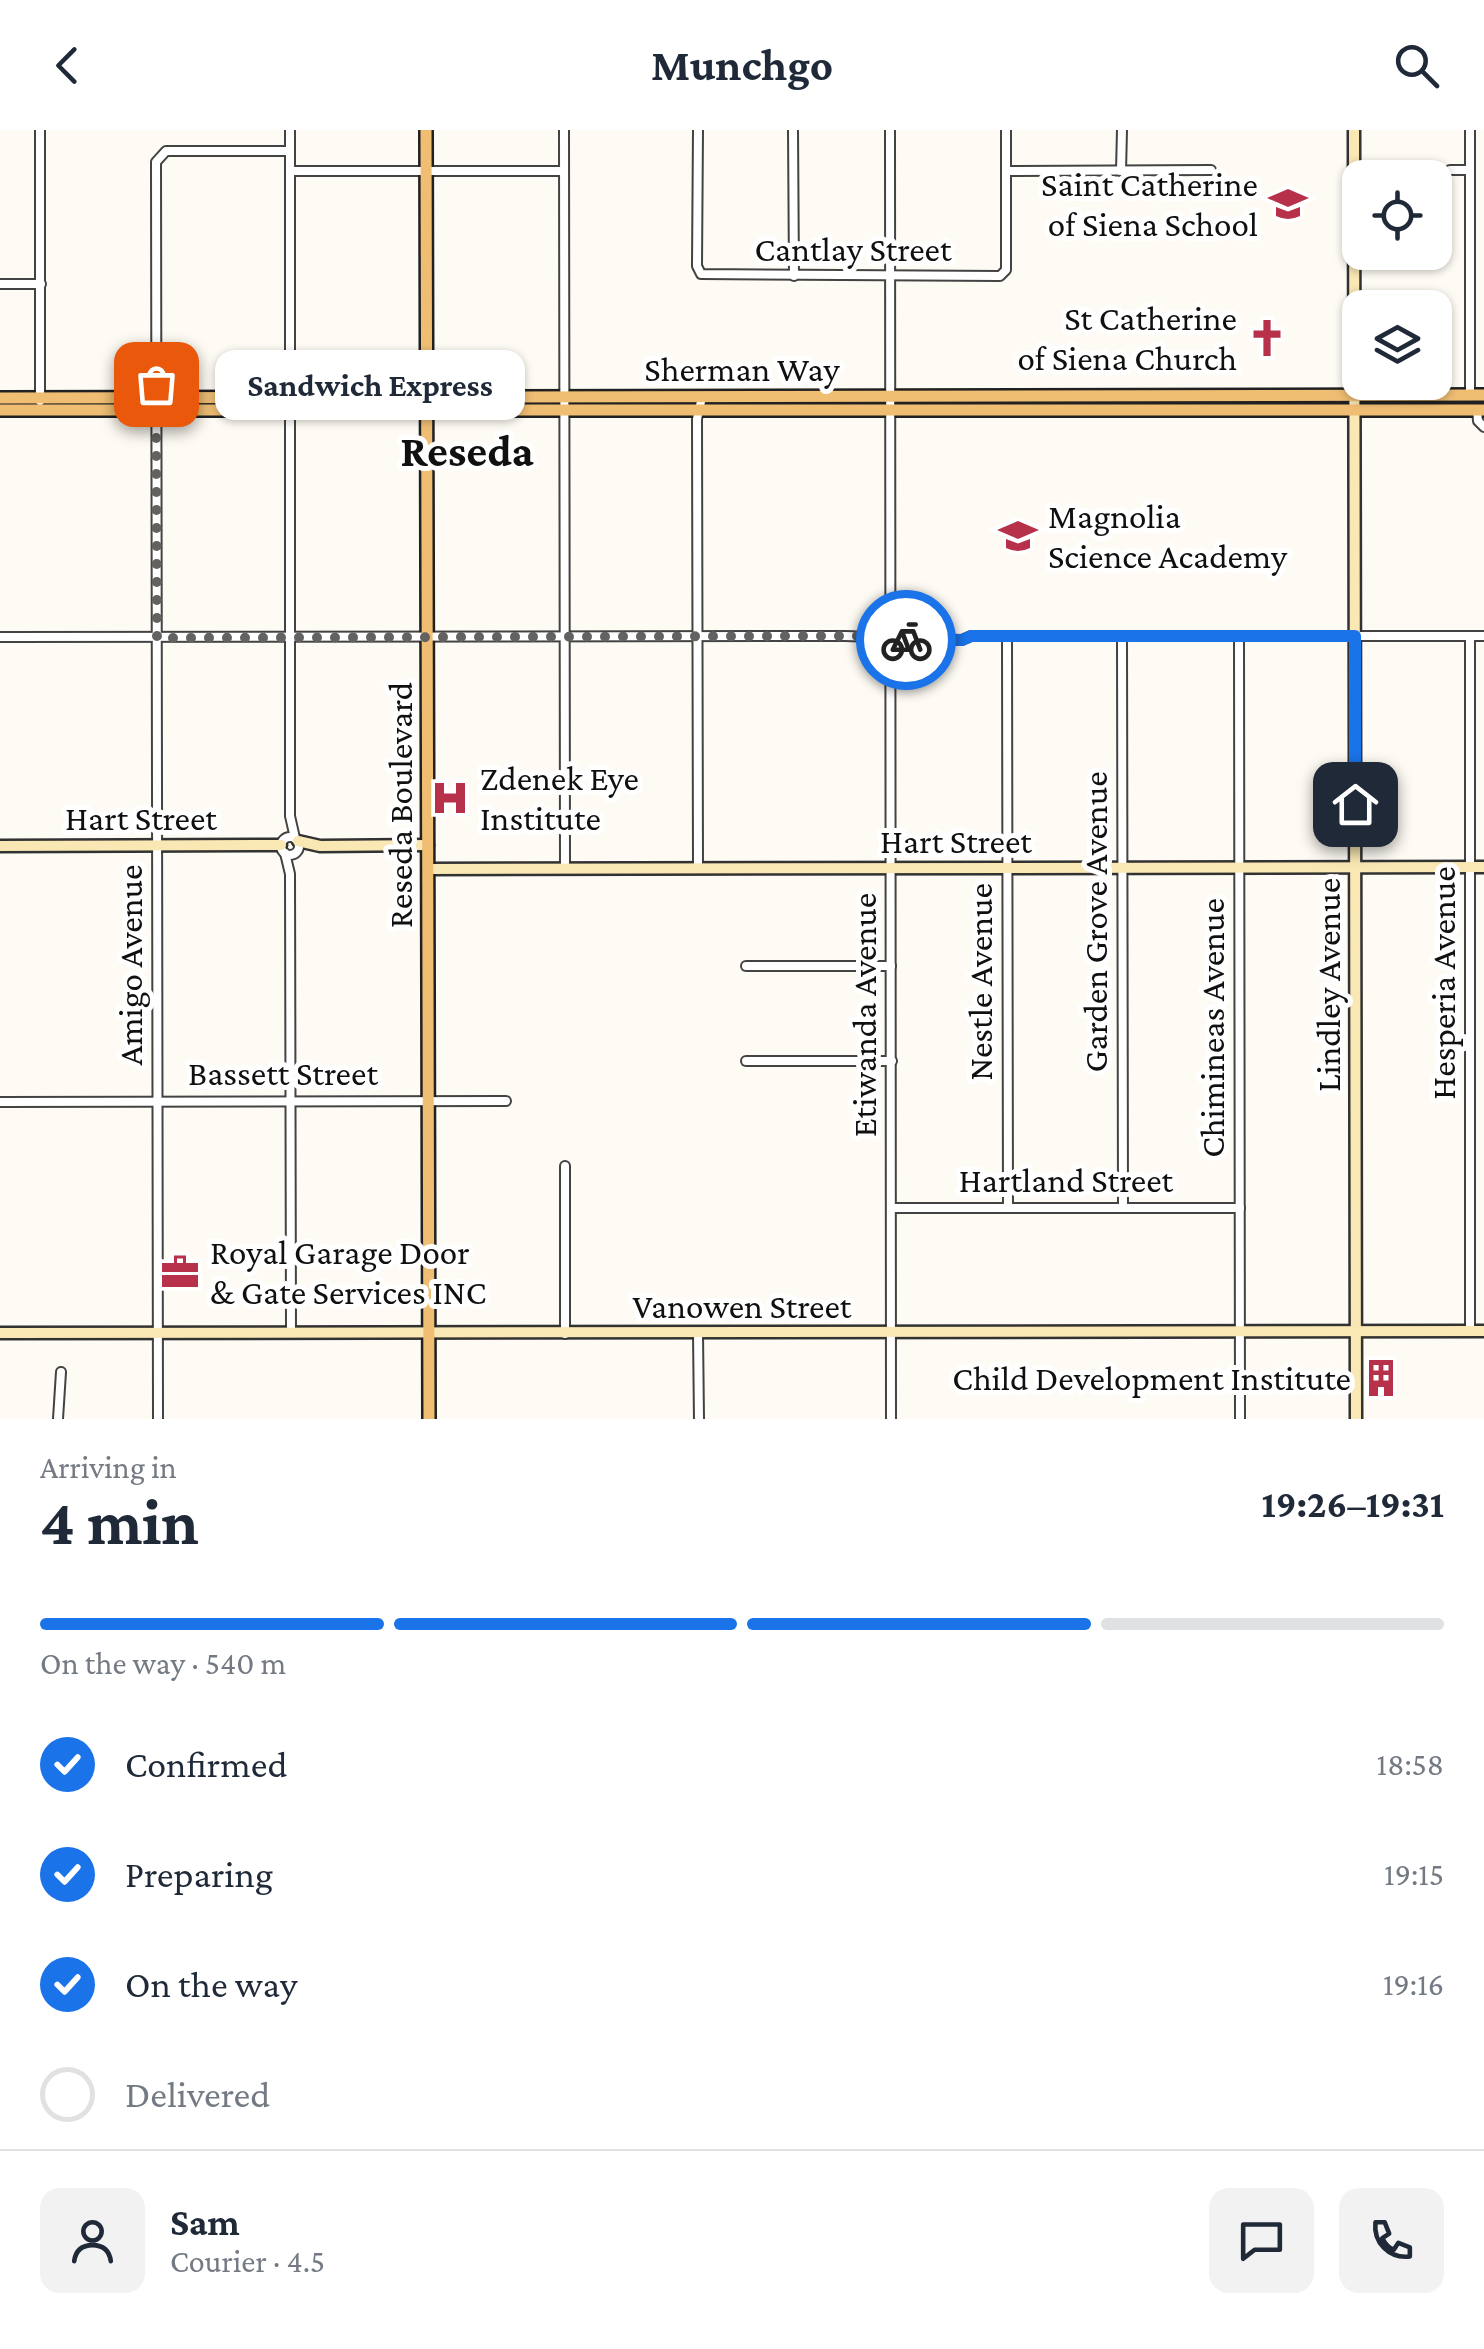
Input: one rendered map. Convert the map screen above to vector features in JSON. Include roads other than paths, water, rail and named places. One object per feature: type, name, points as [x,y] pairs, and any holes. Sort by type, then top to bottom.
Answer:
[{"type":"main road","name":"Reseda Boulevard","points":[[426,130],[429,1419]]},
{"type":"main road","name":"Lindley Avenue","points":[[1354,130],[1354,290]]},
{"type":"main road","name":"Sherman Way","points":[[890,403],[1342,395]]},
{"type":"main road","name":"Sherman Way","points":[[0,398],[40,404]]},
{"type":"main road","name":"Lindley Avenue","points":[[1354,400],[1356,1419]]},
{"type":"main road","name":"Sherman Way","points":[[0,410],[40,404],[427,403],[890,403],[1477,410]]},
{"type":"main road","name":"Hart Street","points":[[0,846],[428,846]]},
{"type":"main road","name":"Hart Street","points":[[428,870],[1484,867]]},
{"type":"main road","name":"Vanowen Street","points":[[0,1333],[1484,1331]]},
{"type":"street","points":[[40,130],[40,404]]},
{"type":"street","points":[[290,130],[291,1333]]},
{"type":"street","points":[[564,130],[565,868]]},
{"type":"street","name":"Cantlay Street","points":[[698,130],[700,274],[1005,275],[1006,171]]},
{"type":"street","points":[[793,130],[794,276]]},
{"type":"street","name":"Etiwanda Avenue","points":[[890,130],[892,1419]]},
{"type":"street","points":[[1006,130],[1006,171],[1211,170]]},
{"type":"street","points":[[1122,130],[1122,171]]},
{"type":"street","points":[[1470,130],[1477,410],[1478,421],[1484,427]]},
{"type":"street","name":"Amigo Avenue","points":[[158,1419],[156,162],[162,153],[290,151]]},
{"type":"street","points":[[1452,170],[1470,170]]},
{"type":"street","points":[[290,171],[564,171]]},
{"type":"street","points":[[0,284],[41,284]]},
{"type":"street","points":[[698,868],[700,403]]},
{"type":"street","points":[[0,637],[698,636],[962,640],[971,636],[1484,636]]},
{"type":"street","name":"Nestle Avenue","points":[[1007,636],[1008,1208]]},
{"type":"street","name":"Garden Grove Avenue","points":[[1122,636],[1123,1207]]},
{"type":"street","name":"Chimineas Avenue","points":[[1238,636],[1240,1419]]},
{"type":"street","name":"Hesperia Avenue","points":[[1470,636],[1470,1331]]},
{"type":"street","points":[[746,966],[891,966]]},
{"type":"street","points":[[746,1061],[892,1061]]},
{"type":"street","name":"Bassett Street","points":[[0,1102],[506,1101]]},
{"type":"street","points":[[565,1166],[565,1334]]},
{"type":"street","name":"Hartland Street","points":[[892,1208],[1240,1208]]},
{"type":"street","points":[[1471,1218],[1481,1218]]},
{"type":"street","points":[[698,1333],[698,1419]]},
{"type":"street","points":[[58,1419],[60,1372]]},
{"type":"place","name":"Saint Catherine of Siena School","points":[[1288,204]]},
{"type":"place","name":"St Catherine of Siena Church","points":[[1267,338]]},
{"type":"place","name":"Sandwich Express","points":[[156,384]]},
{"type":"place","name":"Magnolia Science Academy","points":[[1018,536]]},
{"type":"place","name":"Zdenek Eye Institute","points":[[450,798]]},
{"type":"place","name":"Royal Garage Door & Gate Services INC","points":[[180,1272]]},
{"type":"place","name":"Child Development Institute","points":[[1381,1378]]},
{"type":"district","name":"Reseda","points":[[467,450]]}]
